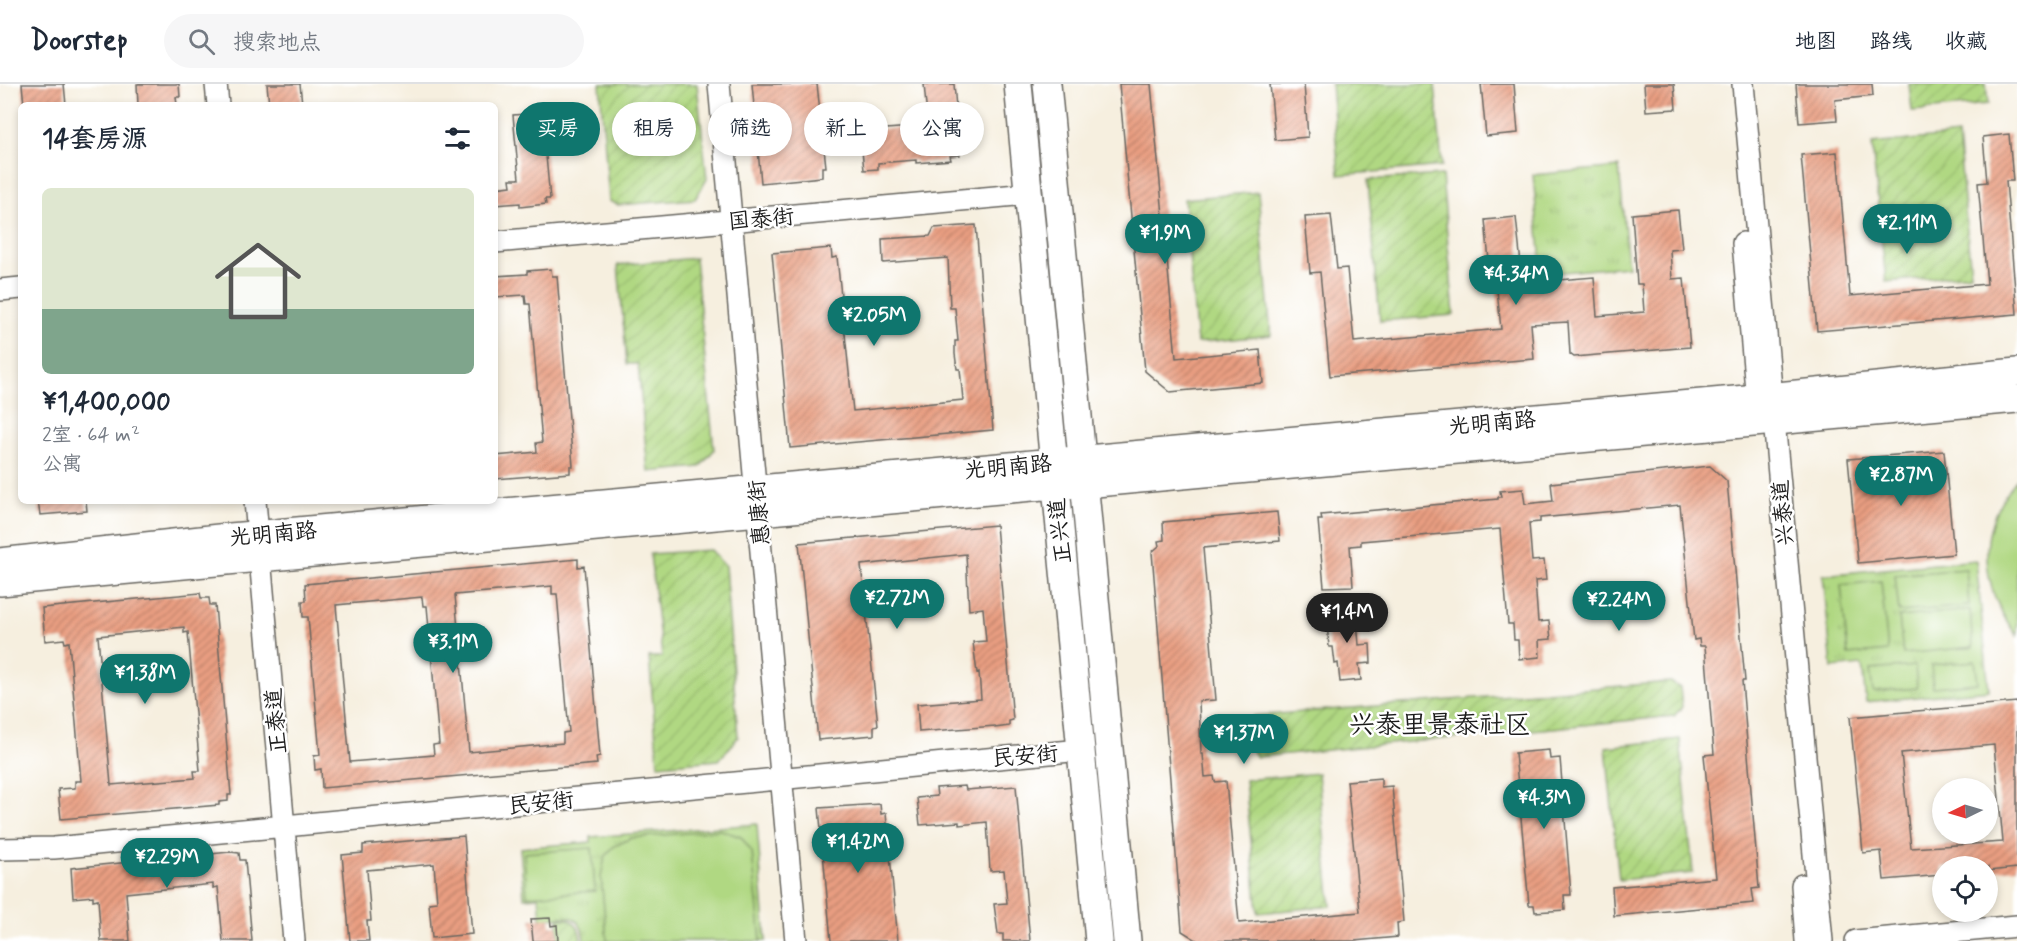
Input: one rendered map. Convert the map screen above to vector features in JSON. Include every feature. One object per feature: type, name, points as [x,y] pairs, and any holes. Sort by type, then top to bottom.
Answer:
[{"type":"main road","name":"正兴道","points":[[1018,84],[1099,941]]},
{"type":"main road","name":"正兴道","points":[[1047,84],[1127,941]]},
{"type":"main road","name":"光明南路","points":[[1765,410],[2017,372]]},
{"type":"main road","name":"光明南路","points":[[0,561],[260,546],[1765,410],[2017,399]]},
{"type":"main road","name":"光明南路","points":[[0,582],[260,546]]},
{"type":"street","points":[[216,84],[218,102]]},
{"type":"street","name":"惠康街","points":[[719,84],[796,941]]},
{"type":"street","name":"兴泰道","points":[[1729,84],[1821,941]]},
{"type":"street","name":"兴泰道","points":[[1743,84],[1765,410],[1806,941]]},
{"type":"street","name":"国泰街","points":[[498,242],[1028,194]]},
{"type":"street","points":[[0,290],[18,288]]},
{"type":"street","name":"正泰道","points":[[255,504],[294,941]]},
{"type":"street","name":"民安街","points":[[0,849],[54,848],[1081,750]]},
{"type":"street","points":[[1856,941],[2017,926]]},
{"type":"green space","points":[[600,84],[697,84],[707,179],[695,199],[618,205],[609,201]]},
{"type":"green space","points":[[1331,84],[1435,84],[1442,166],[1339,175]]},
{"type":"green space","points":[[1909,84],[1986,84],[1988,104],[1912,111]]},
{"type":"green space","points":[[1958,135],[1971,274],[1886,282],[1872,144]]},
{"type":"green space","points":[[1619,167],[1628,266],[1542,274],[1533,175]]},
{"type":"green space","points":[[1442,175],[1454,315],[1380,321],[1368,180]]},
{"type":"green space","points":[[1258,192],[1271,335],[1197,343],[1184,199]]},
{"type":"green space","points":[[695,258],[714,450],[700,467],[648,472],[638,364],[627,364],[618,265]]},
{"type":"green space","points":[[2017,479],[2017,636],[2004,617],[1995,597],[1989,577],[1987,557],[1994,517],[2003,498]]},
{"type":"green space","points":[[710,550],[725,566],[738,737],[719,760],[658,765],[649,657],[662,657],[650,554]]},
{"type":"green space","points":[[1976,560],[1989,690],[1866,702],[1862,665],[1832,668],[1823,575]]},
{"type":"green space","points":[[1966,569],[1969,606],[1899,612],[1895,575]]},
{"type":"green space","points":[[1881,581],[1888,651],[1848,655],[1841,585]]},
{"type":"green space","points":[[1970,610],[1973,647],[1903,654],[1899,617]]},
{"type":"green space","points":[[1975,661],[1978,683],[1933,687],[1931,665]]},
{"type":"green space","points":[[1915,666],[1917,688],[1873,692],[1870,670]]},
{"type":"green space","points":[[1671,682],[1680,688],[1682,707],[1674,716],[1257,757],[1250,747],[1248,738],[1253,716]]},
{"type":"green space","points":[[1680,739],[1693,873],[1619,880],[1606,747]]},
{"type":"green space","points":[[1318,773],[1331,906],[1258,913],[1245,780]]},
{"type":"green space","points":[[757,824],[766,941],[584,941],[580,924],[576,920],[565,917],[541,919],[539,897],[524,898],[520,848],[591,842],[591,837]]},
{"type":"green space","points":[[721,830],[741,837],[752,852],[761,941],[607,941],[601,876],[605,857],[613,847],[631,838]]},
{"type":"green space","points":[[592,848],[595,891],[527,896],[524,853]]},
{"type":"green space","points":[[558,919],[568,919],[574,923],[581,941],[559,941]]},
{"type":"building","points":[[22,84],[64,84],[66,102],[24,102]]},
{"type":"building","points":[[137,84],[179,84],[180,97],[176,97],[177,102],[138,102]]},
{"type":"building","points":[[267,84],[300,84],[302,102],[269,102]]},
{"type":"building","points":[[752,84],[817,84],[819,102],[804,102],[804,156],[825,156],[826,167],[822,167],[822,177],[761,183],[759,156],[792,156],[792,102],[754,102]]},
{"type":"building","points":[[924,84],[954,84],[956,102],[926,102]]},
{"type":"building","points":[[1119,84],[1151,84],[1176,358],[1260,350],[1263,383],[1170,392],[1145,371]]},
{"type":"building","points":[[1270,84],[1304,84],[1308,137],[1275,140]]},
{"type":"building","points":[[1481,84],[1514,84],[1518,133],[1486,136]]},
{"type":"building","points":[[1644,84],[1674,84],[1676,109],[1646,111]]},
{"type":"building","points":[[1796,84],[1872,84],[1873,96],[1835,100],[1837,120],[1799,123]]},
{"type":"building","points":[[513,115],[516,115],[516,147]]},
{"type":"building","points":[[900,128],[900,156],[950,156],[951,160],[878,163],[878,169],[864,170],[863,156],[888,156],[888,129]]},
{"type":"building","points":[[2009,134],[2013,181],[2006,181],[2017,314],[1817,331],[1801,155],[1837,152],[1850,296],[1987,284],[1978,183],[1987,182],[1983,137]]},
{"type":"building","points":[[517,156],[546,156],[550,199],[545,199],[546,204],[520,207],[520,203],[498,205],[498,188],[511,186],[510,179],[519,179]]},
{"type":"building","points":[[1678,210],[1682,249],[1670,250],[1672,279],[1684,278],[1690,347],[1574,357],[1570,354],[1568,322],[1531,324],[1534,359],[1330,376],[1320,272],[1310,273],[1305,217],[1331,215],[1337,269],[1347,268],[1354,342],[1501,329],[1497,290],[1492,291],[1485,220],[1516,217],[1523,283],[1594,277],[1597,316],[1644,312],[1642,284],[1637,284],[1632,214]]},
{"type":"building","points":[[976,225],[993,430],[790,448],[772,253],[831,248],[832,258],[837,257],[853,411],[963,400],[960,369],[957,369],[955,354],[955,341],[958,341],[955,308],[950,308],[948,258],[883,263],[882,239],[930,236],[934,228]]},
{"type":"building","points":[[551,269],[552,276],[557,276],[573,466],[570,466],[570,473],[498,479],[498,456],[537,452],[536,443],[542,442],[530,304],[526,304],[525,295],[498,297],[498,276],[527,274],[527,271]]},
{"type":"building","points":[[1944,451],[1954,554],[1858,563],[1848,459]]},
{"type":"building","points":[[1710,466],[1727,481],[1745,681],[1742,681],[1759,888],[1752,889],[1754,903],[1614,916],[1612,887],[1716,878],[1704,755],[1714,754],[1705,646],[1700,646],[1699,639],[1694,640],[1680,505],[1540,518],[1540,522],[1529,523],[1532,561],[1544,560],[1546,580],[1535,581],[1538,622],[1549,621],[1551,639],[1539,640],[1540,657],[1519,659],[1518,640],[1514,640],[1513,624],[1508,624],[1500,529],[1361,541],[1361,545],[1350,546],[1353,586],[1324,587],[1318,520],[1322,520],[1321,515],[1498,499],[1501,497],[1500,491],[1523,489],[1525,504],[1553,501],[1551,483]]},
{"type":"building","points":[[38,504],[86,504],[87,511],[40,515]]},
{"type":"building","points":[[1277,512],[1280,541],[1203,548],[1216,700],[1199,701],[1201,754],[1203,754],[1205,777],[1214,776],[1215,782],[1226,781],[1239,923],[1360,912],[1347,781],[1381,778],[1381,787],[1392,786],[1404,922],[1397,923],[1398,937],[1354,941],[1198,941],[1182,931],[1152,552],[1159,546],[1158,541],[1164,540],[1163,522]]},
{"type":"building","points":[[996,525],[1013,720],[1009,721],[1009,726],[919,732],[917,704],[981,699],[973,642],[986,641],[983,608],[969,610],[966,554],[861,565],[878,725],[874,726],[874,735],[818,740],[799,543]]},
{"type":"building","points":[[578,559],[578,567],[584,566],[600,756],[596,757],[597,764],[322,788],[321,769],[315,770],[314,756],[320,755],[308,617],[303,617],[302,601],[306,601],[305,584]],"holes":[[[552,586],[552,594],[557,594],[569,732],[563,733],[563,743],[469,752],[455,595]],[[422,597],[423,606],[427,606],[439,744],[433,745],[434,755],[350,762],[336,605]]]},
{"type":"building","points":[[200,593],[201,598],[209,598],[210,605],[215,605],[231,795],[228,795],[228,801],[219,802],[219,805],[61,819],[58,789],[75,788],[75,781],[81,781],[69,642],[65,643],[64,639],[45,641],[42,608]],"holes":[[[184,627],[184,633],[188,632],[200,771],[194,771],[195,778],[111,785],[98,636]]]},
{"type":"building","points":[[1356,608],[1359,645],[1370,644],[1371,663],[1359,664],[1361,680],[1340,682],[1333,647],[1329,647],[1326,611]]},
{"type":"building","points":[[2017,702],[2017,868],[1998,870],[1998,856],[1932,856],[1932,876],[1884,880],[1881,851],[1863,853],[1850,717]]},
{"type":"building","points":[[1549,750],[1550,759],[1560,758],[1571,895],[1564,895],[1565,910],[1535,912],[1534,905],[1529,905],[1515,753]]},
{"type":"building","points":[[965,786],[966,790],[1016,786],[1030,941],[1003,941],[1003,934],[998,934],[994,904],[1007,903],[1004,870],[990,871],[987,822],[920,825],[917,798],[937,796],[936,788]]},
{"type":"building","points":[[880,804],[881,814],[886,813],[898,941],[831,941],[819,808]]},
{"type":"building","points":[[464,836],[472,934],[432,938],[429,903],[437,902],[434,864],[367,870],[371,921],[367,921],[369,941],[350,941],[342,855],[363,853],[363,845]]},
{"type":"building","points":[[239,853],[240,860],[245,860],[252,941],[223,941],[218,887],[213,888],[213,884],[126,893],[130,941],[101,941],[98,899],[93,900],[93,896],[73,898],[71,868]]},
{"type":"building","points":[[550,918],[551,926],[557,925],[558,941],[533,941],[531,919]]},
{"type":"district","name":"兴泰里景泰社区","points":[[1440,724]]}]
